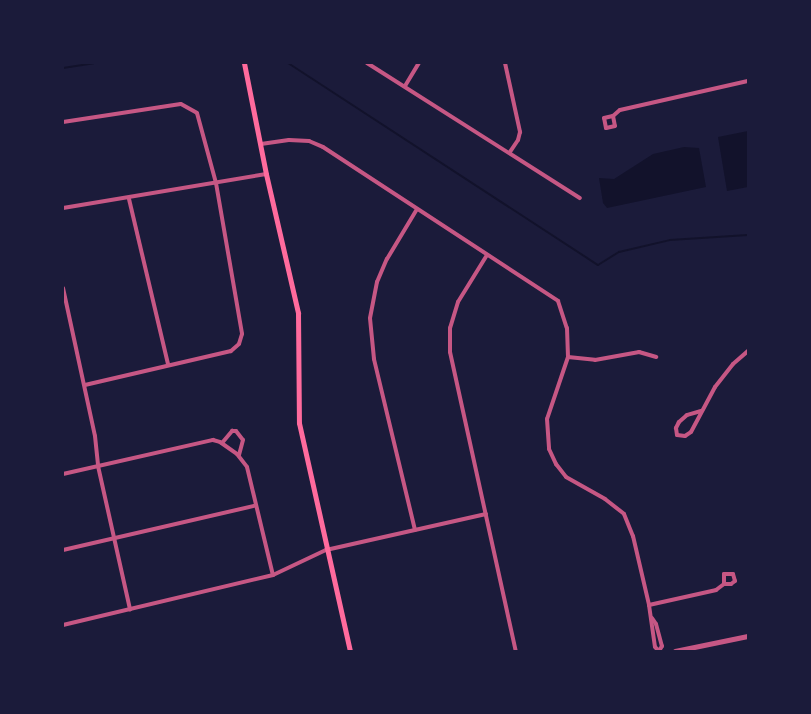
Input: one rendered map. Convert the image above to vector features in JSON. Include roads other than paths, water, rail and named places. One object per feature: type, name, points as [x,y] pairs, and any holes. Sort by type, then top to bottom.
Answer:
[{"type":"main road","points":[[244,63],[266,174],[298,313],[299,423],[350,651]]},
{"type":"street","points":[[367,63],[580,198]]},
{"type":"street","points":[[405,86],[419,63]]},
{"type":"street","points":[[505,63],[520,132],[510,152]]},
{"type":"street","points":[[613,116],[620,110],[748,81]]},
{"type":"street","points":[[63,122],[182,104],[197,113],[216,183],[243,334],[239,344],[231,351],[85,385]]},
{"type":"street","points":[[261,144],[289,140],[309,141],[558,301],[567,328],[568,357],[547,419],[549,449],[556,464],[566,477],[605,499],[624,514],[633,536],[651,618],[657,624],[662,646],[659,651]]},
{"type":"street","points":[[63,208],[129,199],[266,174]]},
{"type":"street","points":[[129,199],[168,364]]},
{"type":"street","points":[[415,530],[374,359],[370,318],[377,282],[387,259],[417,209]]},
{"type":"street","points":[[487,255],[458,302],[450,328],[450,352],[516,651]]},
{"type":"street","points":[[63,288],[85,385],[98,466],[130,609]]},
{"type":"street","points":[[700,411],[687,415],[679,422],[676,428],[677,435],[685,436],[691,432],[700,411],[721,378],[748,351]]},
{"type":"street","points":[[568,357],[596,360],[639,352],[656,357]]},
{"type":"street","points":[[222,443],[232,431],[236,430],[243,440],[238,455]]},
{"type":"street","points":[[63,474],[213,440],[222,443],[238,455],[250,475],[255,506],[273,575]]},
{"type":"street","points":[[63,550],[255,506]]},
{"type":"street","points":[[63,625],[273,575],[326,550],[486,514]]},
{"type":"street","points":[[649,605],[716,590],[724,584]]},
{"type":"street","points":[[675,651],[748,636]]},
{"type":"waterway","points":[[63,68],[94,63]]},
{"type":"waterway","points":[[288,63],[598,265],[619,252],[670,240],[748,235]]}]
